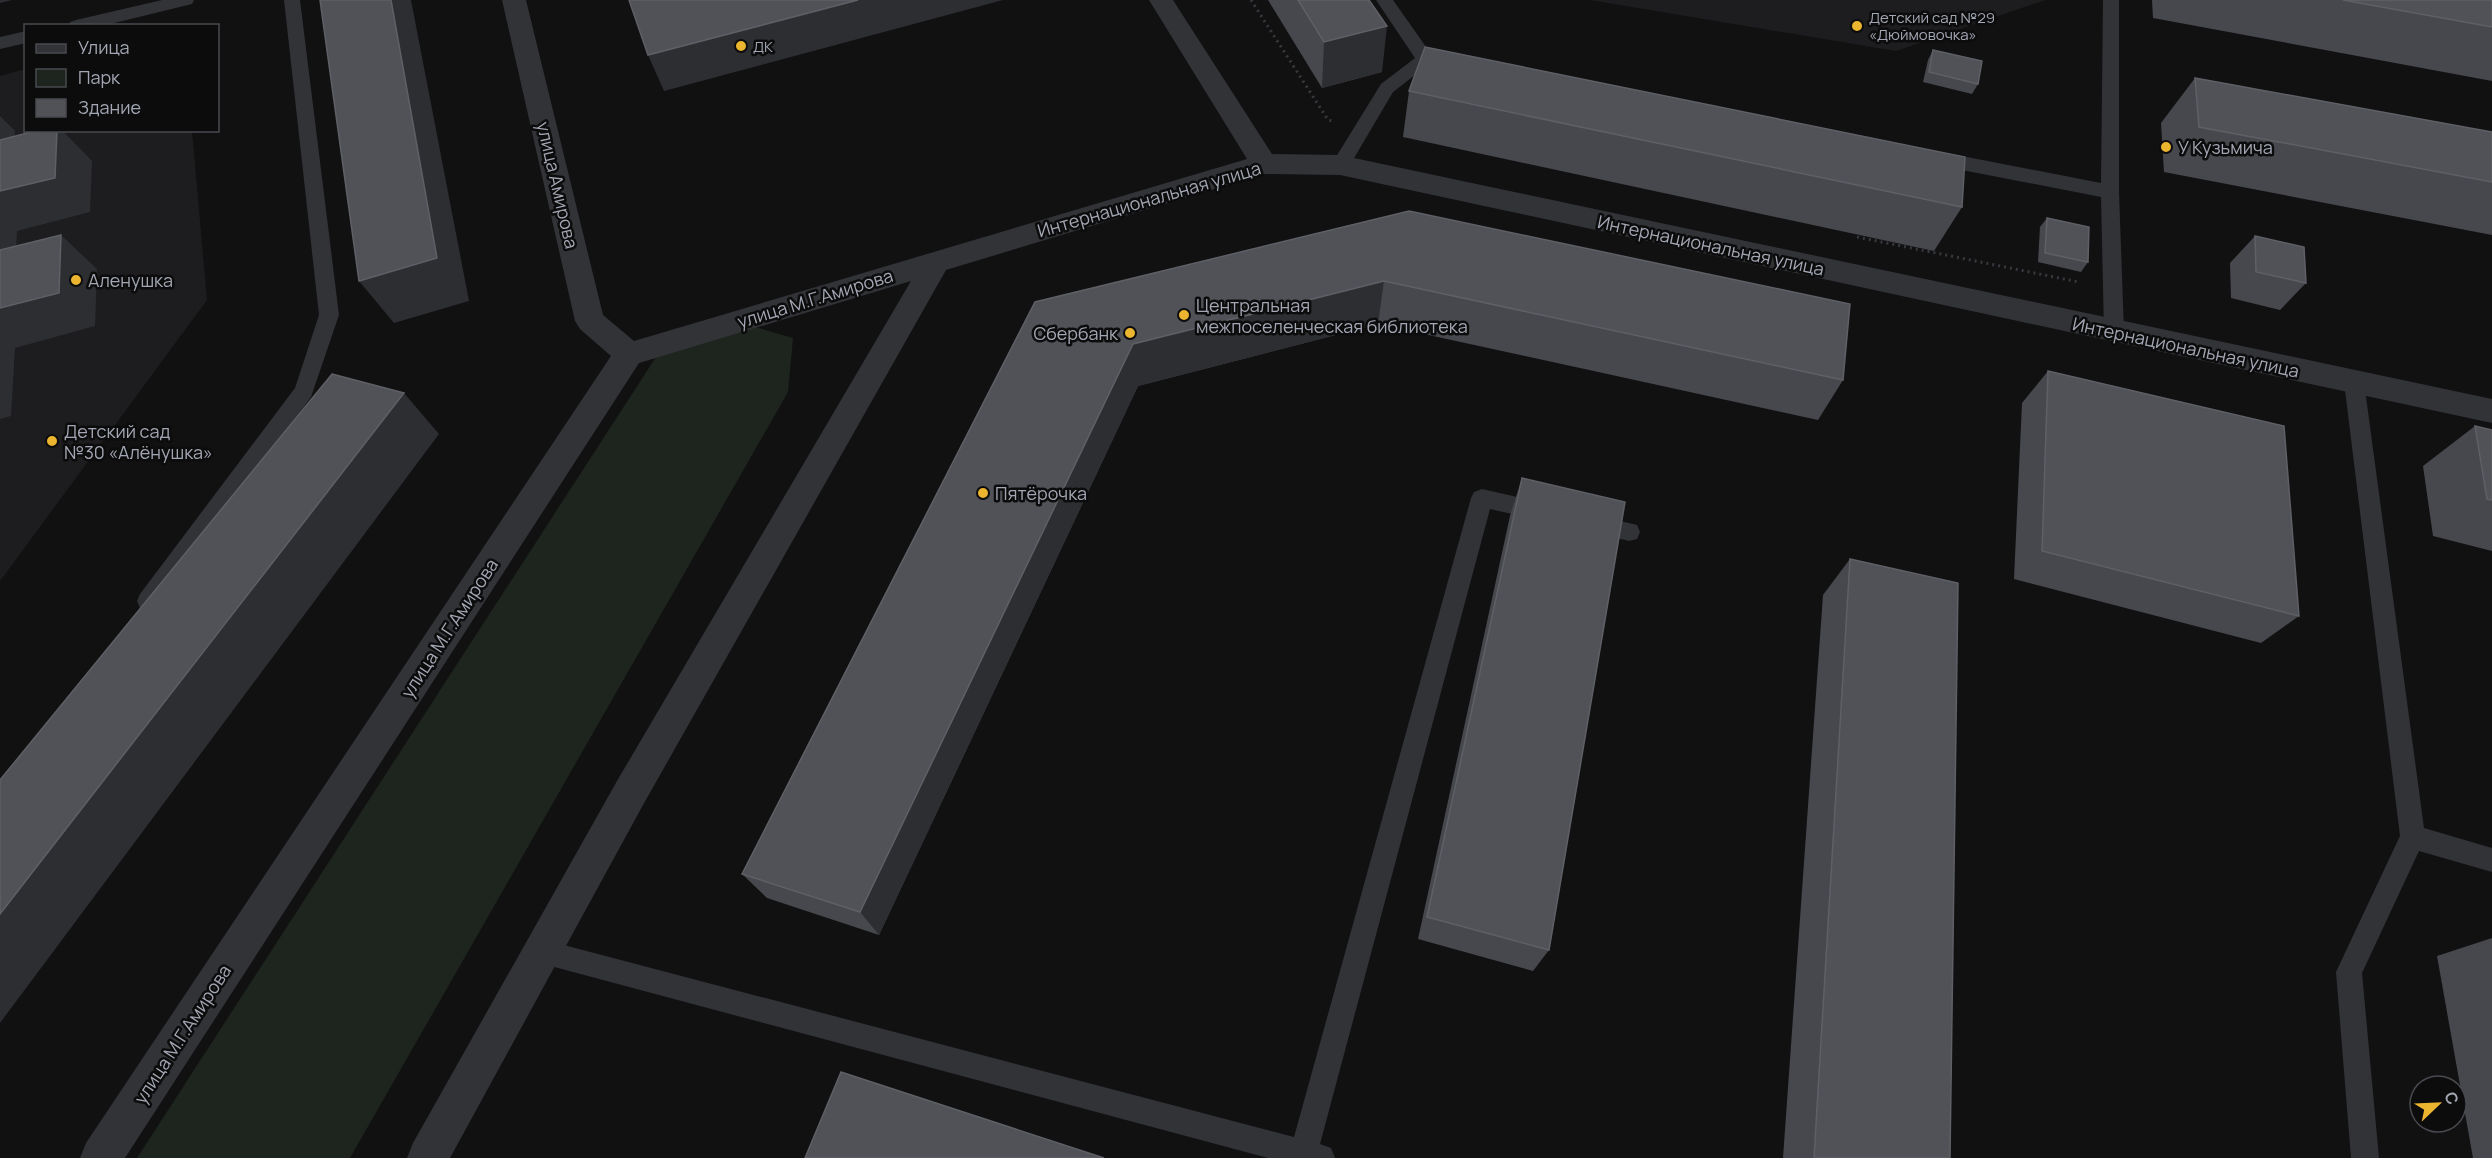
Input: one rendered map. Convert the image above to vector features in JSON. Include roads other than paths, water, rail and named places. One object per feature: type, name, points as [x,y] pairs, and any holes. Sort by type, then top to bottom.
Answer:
[{"type":"street","name":"улица Амирова","points":[[514,0],[590,321],[629,354]]},
{"type":"street","points":[[1161,0],[1264,164]]},
{"type":"street","name":"Интернациональная улица","points":[[936,262],[1264,164],[1340,165],[2492,411]]},
{"type":"street","name":"улица М.Г.Амирова","points":[[101,1158],[629,354],[936,262]]},
{"type":"street","name":"улица М.Г.Амирова","points":[[428,1158],[630,793],[936,262]]},
{"type":"lane","points":[[84,24],[186,0]]},
{"type":"lane","points":[[134,619],[304,391],[329,315],[292,0]]},
{"type":"lane","points":[[1384,0],[1425,59],[1460,66]]},
{"type":"lane","points":[[2111,0],[2110,192],[2114,332]]},
{"type":"lane","points":[[0,43],[24,37]]},
{"type":"lane","points":[[1340,165],[1387,88],[1425,59]]},
{"type":"lane","points":[[1924,156],[2110,192]]},
{"type":"lane","points":[[2354,382],[2413,837],[2349,972],[2365,1158]]},
{"type":"lane","points":[[541,952],[1313,1156],[1482,498],[1629,532]]},
{"type":"lane","points":[[2413,837],[2492,860]]},
{"type":"place","name":"Детский сад №29 «Дюймовочка»","points":[[1857,26]]},
{"type":"place","name":"ДК","points":[[741,46]]},
{"type":"place","name":"У Кузьмича","points":[[2166,147]]},
{"type":"place","name":"Аленушка","points":[[76,280]]},
{"type":"place","name":"Центральная межпоселенческая библиотека","points":[[1184,315]]},
{"type":"place","name":"Сбербанк","points":[[1130,333]]},
{"type":"place","name":"Детский сад №30 «Алёнушка»","points":[[52,441]]},
{"type":"place","name":"Пятёрочка","points":[[983,493]]}]
